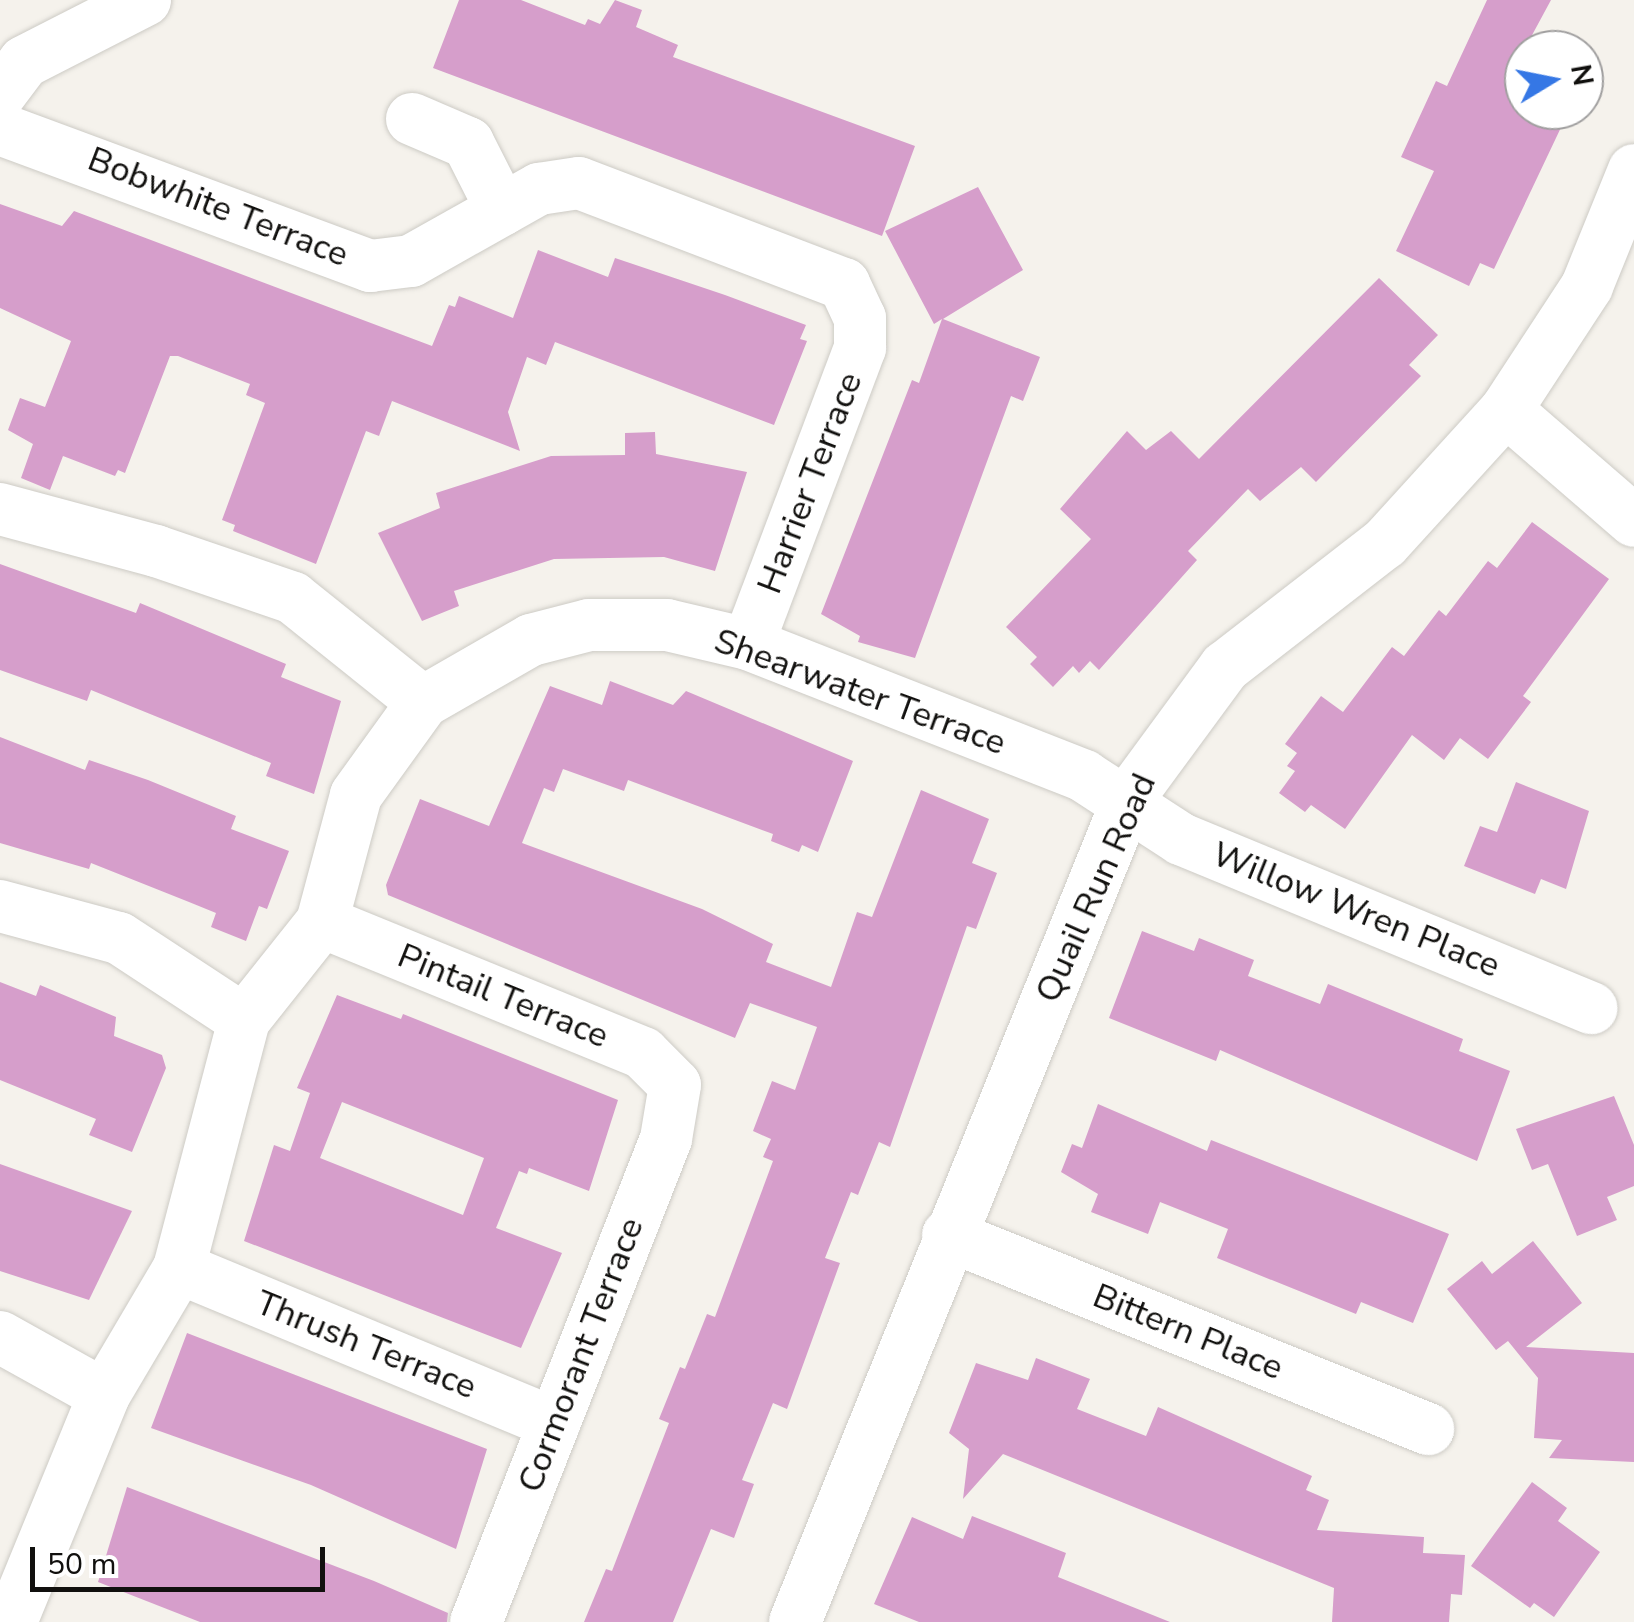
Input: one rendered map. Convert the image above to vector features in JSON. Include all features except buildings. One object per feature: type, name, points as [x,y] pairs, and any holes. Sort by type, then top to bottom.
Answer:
[{"type":"street","points":[[0,94],[24,62],[144,0]]},
{"type":"street","points":[[412,120],[468,143],[502,210]]},
{"type":"street","name":"Bobwhite Terrace","points":[[0,129],[370,266],[410,261],[540,189],[579,183],[844,284],[860,318]]},
{"type":"street","name":"Quail Run Road","points":[[795,1622],[948,1235],[1128,799],[1224,667],[1385,543],[1506,410],[1588,286],[1634,170]]},
{"type":"street","name":"Harrier Terrace","points":[[748,644],[860,348],[860,318]]},
{"type":"street","points":[[1506,410],[1634,520]]},
{"type":"street","points":[[0,509],[156,551],[294,598],[423,702]]},
{"type":"street","name":"Shearwater Terrace","points":[[28,1617],[104,1395],[178,1268],[244,1020],[322,922],[356,795],[423,702],[531,640],[589,626],[667,625],[748,644],[1128,799]]},
{"type":"street","name":"Willow Wren Place","points":[[1128,799],[1181,839],[1592,1008]]},
{"type":"street","points":[[0,906],[119,938],[244,1020]]},
{"type":"street","name":"Pintail Terrace","points":[[322,922],[643,1054],[675,1085]]},
{"type":"street","name":"Cormorant Terrace","points":[[476,1622],[666,1139],[675,1085]]},
{"type":"street","name":"Bittern Place","points":[[948,1235],[1428,1429]]},
{"type":"street","name":"Thrush Terrace","points":[[178,1268],[554,1422]]},
{"type":"street","points":[[0,1338],[104,1395]]}]
